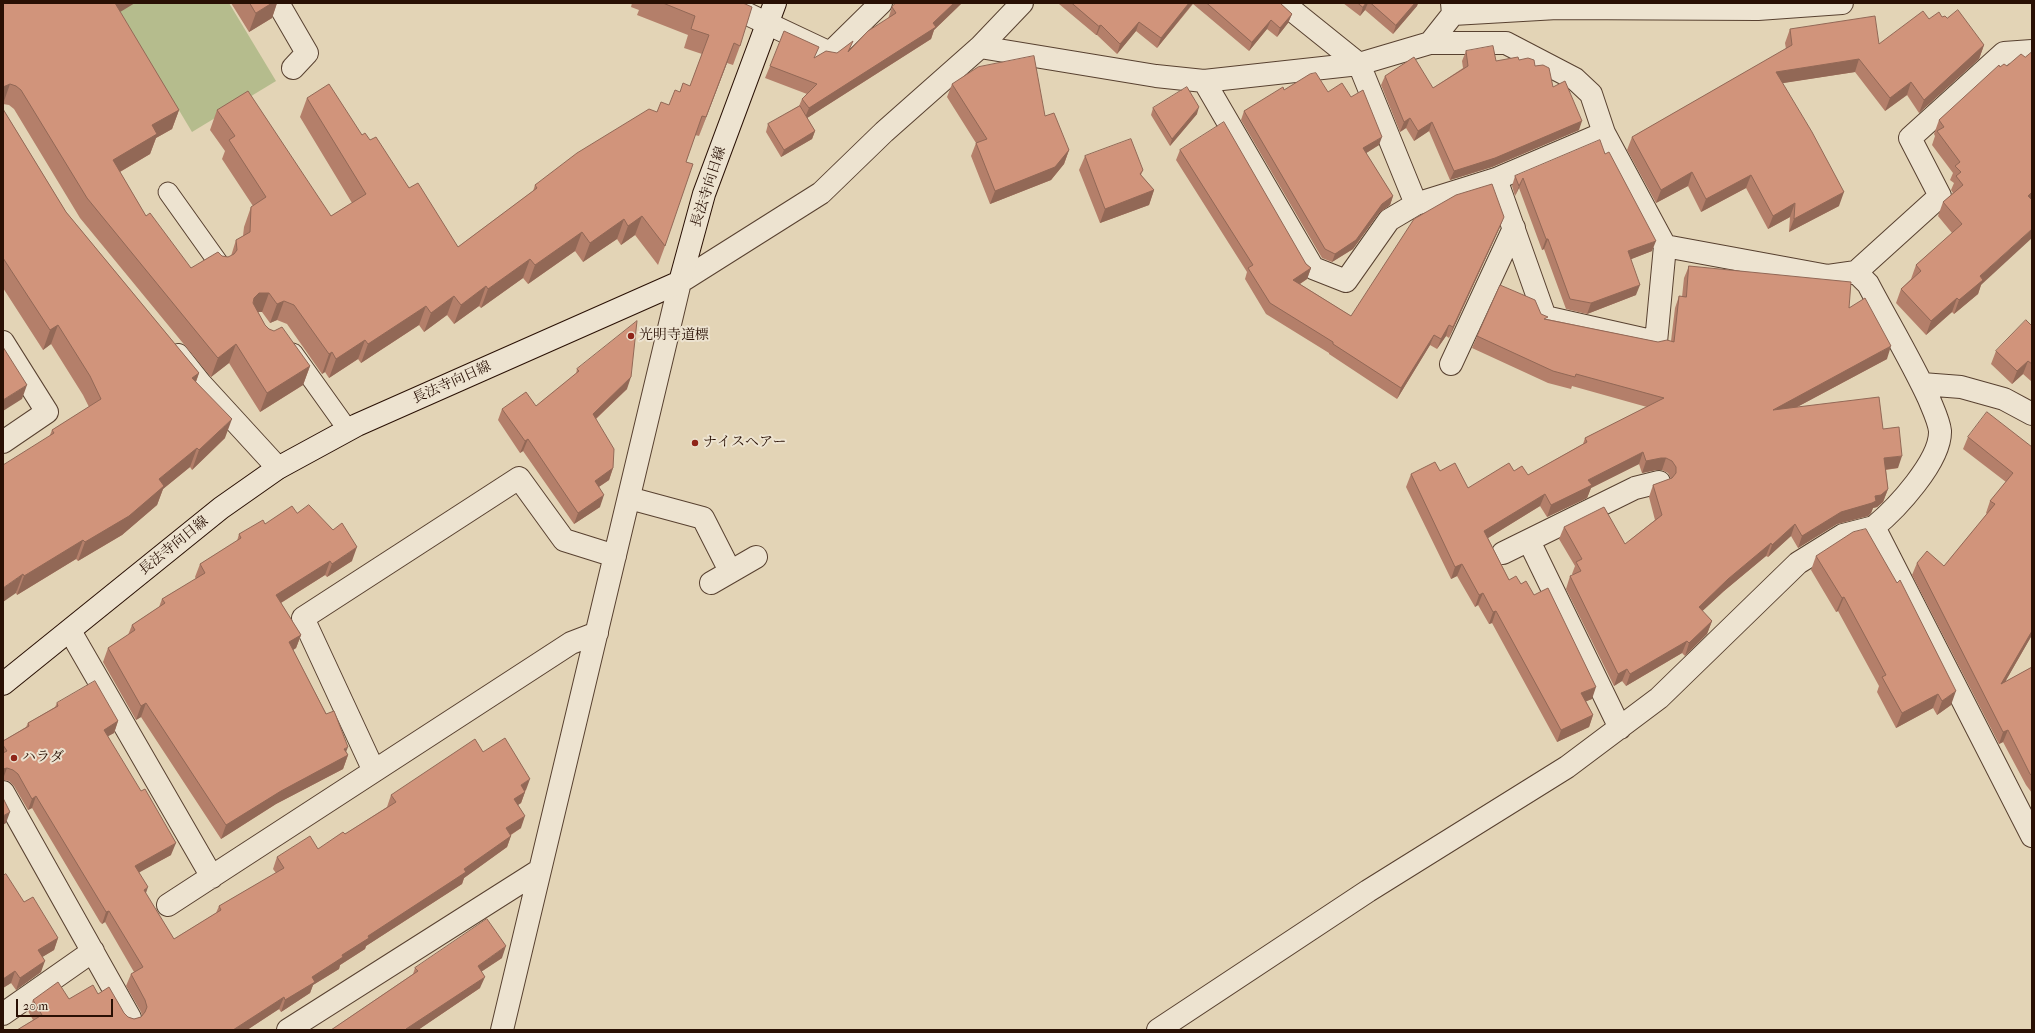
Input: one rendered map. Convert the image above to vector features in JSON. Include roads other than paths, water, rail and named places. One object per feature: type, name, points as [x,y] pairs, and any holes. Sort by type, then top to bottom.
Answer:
[{"type":"street","points":[[278,3],[307,53],[293,68]]},
{"type":"street","points":[[724,3],[771,13],[830,53],[881,3]]},
{"type":"street","points":[[502,1030],[680,282],[821,193],[884,132],[980,47],[1022,3]]},
{"type":"street","points":[[1283,3],[1359,64],[1416,204]]},
{"type":"street","points":[[1430,43],[1453,9],[1557,8],[1758,10],[1842,3]]},
{"type":"street","name":"長法寺向日線","points":[[3,684],[221,508],[278,468],[348,430],[680,282],[704,194],[771,13]]},
{"type":"street","points":[[980,47],[1156,76],[1204,81],[1359,64],[1430,43],[1506,43],[1575,79],[1590,94],[1604,133],[1665,246],[1656,342],[1545,317],[1496,179]]},
{"type":"street","points":[[1665,246],[1828,276],[1856,272],[1940,196],[1910,138],[2004,53],[2032,51]]},
{"type":"street","points":[[1204,81],[1313,268],[1346,281],[1389,220],[1416,204],[1496,179],[1604,133]]},
{"type":"street","points":[[1451,364],[1514,228]]},
{"type":"street","points":[[1158,1030],[1368,891],[1567,767],[1659,698],[1798,563],[1843,536],[1874,527],[1891,513],[1927,467],[1936,450],[1940,431],[1933,408],[1922,384],[1868,284],[1856,272]]},
{"type":"street","points":[[166,341],[201,384],[278,468]]},
{"type":"street","points":[[3,342],[47,412],[3,442]]},
{"type":"street","points":[[1922,384],[1961,387],[2004,399],[2032,414]]},
{"type":"street","points":[[374,771],[303,618],[519,478],[564,540],[615,556]]},
{"type":"street","points":[[1503,553],[1635,488],[1659,482]]},
{"type":"street","points":[[629,498],[703,518],[730,571]]},
{"type":"street","points":[[1874,527],[2032,836]]},
{"type":"street","points":[[1528,541],[1620,728]]},
{"type":"street","points":[[711,583],[756,556]]},
{"type":"street","points":[[70,630],[212,877]]},
{"type":"street","points":[[168,905],[571,643],[597,633]]},
{"type":"street","points":[[3,792],[130,1018]]},
{"type":"street","points":[[288,1030],[540,870]]},
{"type":"street","points":[[3,1014],[93,951]]},
{"type":"lane","points":[[168,192],[220,265]]},
{"type":"lane","points":[[282,337],[348,430]]},
{"type":"place","name":"光明寺道標","points":[[631,336]]},
{"type":"place","name":"ナイスヘアー","points":[[695,443]]},
{"type":"place","name":"ハラダ","points":[[14,758]]}]
